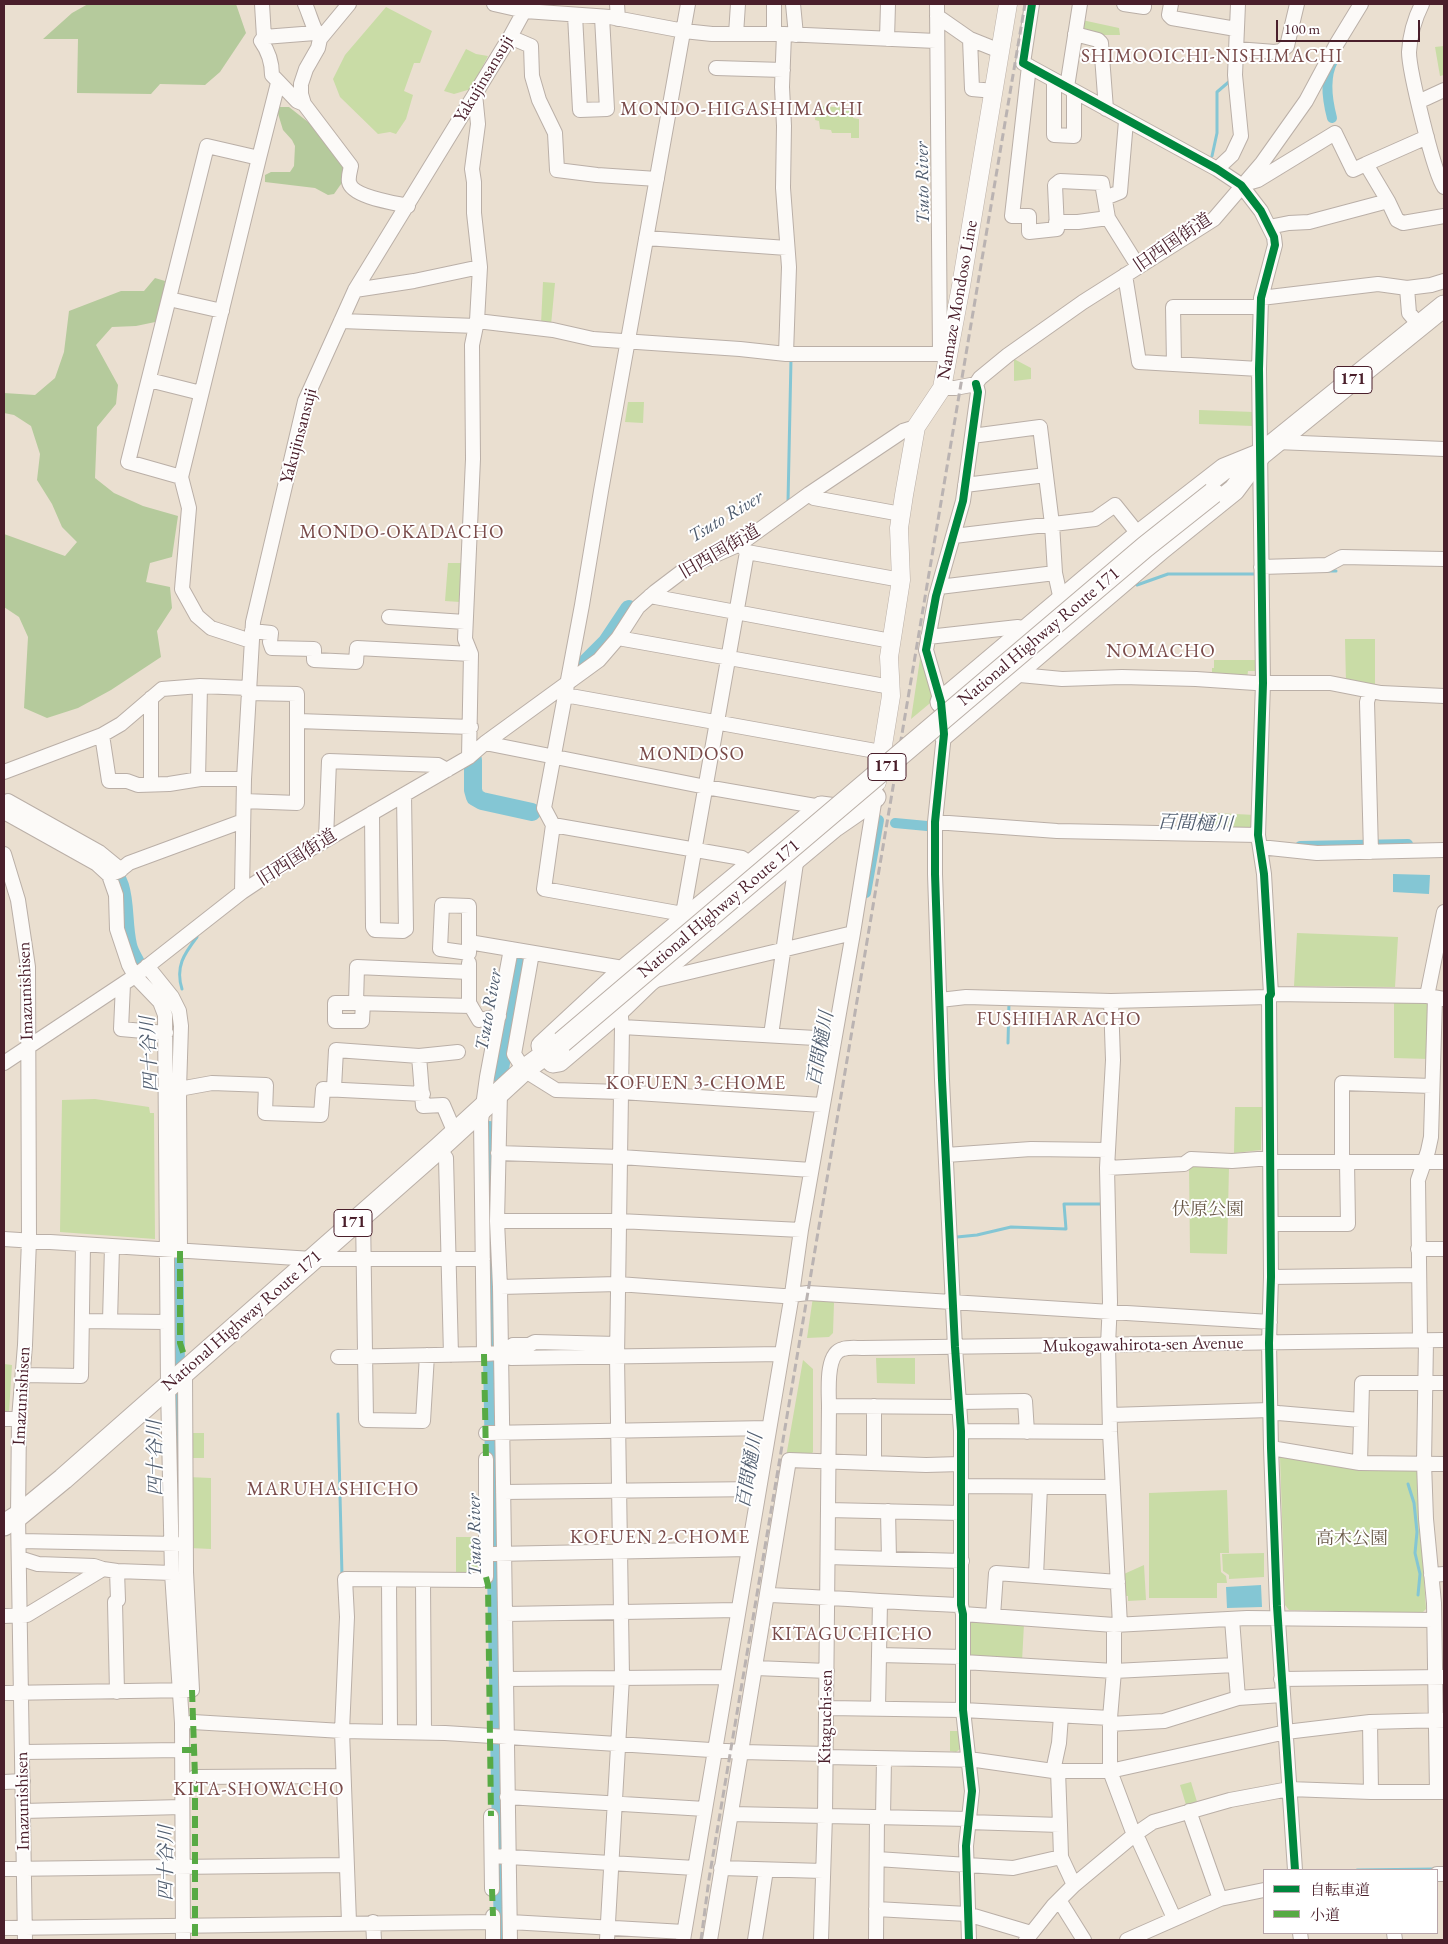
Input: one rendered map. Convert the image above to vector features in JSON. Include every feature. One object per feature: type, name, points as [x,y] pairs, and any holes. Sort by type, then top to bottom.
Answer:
[{"type":"highway","name":"National Highway Route 171","points":[[11,1520],[63,1479],[363,1215],[524,1070],[562,1042],[1145,547],[1444,306]]},
{"type":"highway","name":"171","points":[[941,702],[1061,600],[1224,469],[1269,448]]},
{"type":"highway","name":"171","points":[[944,734],[1162,548],[1234,490],[1269,448]]},
{"type":"highway","name":"171","points":[[524,1070],[544,1043],[624,970],[668,934],[686,916],[785,838],[830,814],[875,797]]},
{"type":"highway","name":"171","points":[[524,1070],[559,1061],[620,1020],[648,982],[798,857],[830,814]]},
{"type":"main road","name":"Namaze Mondoso Line","points":[[875,797],[891,696],[888,666],[901,580],[899,528],[901,514],[916,427],[942,388],[944,354],[994,91],[1008,4]]},
{"type":"street","points":[[262,4],[264,38],[261,41],[268,50],[272,75],[298,101],[304,104]]},
{"type":"street","points":[[305,4],[318,36],[318,48],[306,69],[301,84],[304,104],[351,166],[349,181],[351,188],[371,198],[408,206]]},
{"type":"street","points":[[264,38],[318,36],[349,4]]},
{"type":"street","points":[[494,4],[618,19],[712,34],[785,34],[936,41]]},
{"type":"street","points":[[617,4],[618,19]]},
{"type":"street","points":[[688,4],[544,808],[553,825],[544,889],[686,916],[694,850],[736,613],[743,548],[901,580]]},
{"type":"street","points":[[736,34],[738,4]]},
{"type":"street","points":[[774,4],[785,34]]},
{"type":"street","points":[[786,354],[789,267],[783,188],[784,126],[782,87],[785,34],[793,4]]},
{"type":"street","points":[[887,39],[888,4]]},
{"type":"street","points":[[1032,4],[1023,63],[1126,121],[1217,169],[1241,185],[1262,211],[1274,237],[1275,245],[1261,302],[1259,369],[1269,448],[1261,567],[1263,683],[1259,842],[1264,874],[1270,996],[1271,1277],[1269,1343],[1271,1448],[1282,1695],[1295,1869]]},
{"type":"street","points":[[1054,80],[1054,135],[1074,136],[1070,89],[1080,4]]},
{"type":"street","points":[[1124,4],[1144,7],[1144,4]]},
{"type":"street","points":[[1170,4],[1169,15],[1172,18],[1236,29]]},
{"type":"street","points":[[1217,169],[1232,154],[1241,136],[1235,75],[1238,4]]},
{"type":"street","points":[[1236,49],[1275,52],[1281,50],[1286,46],[1297,4]]},
{"type":"street","name":"旧西国街道","points":[[976,384],[980,378],[1008,355],[1082,302],[1214,219],[1241,185],[1262,163],[1306,101],[1360,4]]},
{"type":"street","points":[[1422,4],[1412,22],[1409,54],[1418,102],[1436,167],[1444,187]]},
{"type":"street","points":[[937,7],[970,39],[1000,51]]},
{"type":"street","points":[[341,321],[477,324],[552,330],[593,339],[786,354],[944,354],[936,41],[937,7]]},
{"type":"street","name":"Yakujinsansuji","points":[[242,892],[244,779],[252,636],[305,401],[354,290],[408,206],[526,8]]},
{"type":"street","points":[[575,15],[580,110],[607,109],[602,17]]},
{"type":"street","points":[[1075,34],[1098,40],[1101,43],[1106,109]]},
{"type":"street","points":[[510,37],[531,46],[534,84],[539,100],[555,133],[557,170],[657,179]]},
{"type":"street","points":[[970,39],[972,89],[994,91]]},
{"type":"street","points":[[1029,66],[1012,216],[1029,216],[1030,232],[1056,229],[1055,185],[1060,181],[1102,183],[1108,218],[1138,266]]},
{"type":"street","points":[[716,68],[783,70]]},
{"type":"street","points":[[278,82],[181,477],[189,508],[182,589],[197,616],[211,628],[252,636],[271,633],[270,642],[272,648],[314,650],[314,660],[356,662],[357,648],[471,654]]},
{"type":"street","points":[[1418,102],[1444,90]]},
{"type":"street","points":[[469,757],[471,654],[465,639],[465,622],[473,459],[472,346],[477,324],[480,267],[474,213],[472,169],[478,124],[475,94]]},
{"type":"street","points":[[1105,198],[1120,192],[1126,121]]},
{"type":"street","points":[[1241,185],[1258,180],[1335,133],[1353,170],[1428,136]]},
{"type":"street","points":[[181,477],[128,462],[207,146],[259,158]]},
{"type":"street","points":[[1366,164],[1397,220],[1403,224],[1444,216]]},
{"type":"street","points":[[1269,227],[1309,222],[1388,201]]},
{"type":"street","points":[[1056,222],[1078,222],[1108,218]]},
{"type":"street","points":[[646,238],[787,248]]},
{"type":"street","points":[[354,290],[414,281],[480,267]]},
{"type":"street","points":[[1125,275],[1140,362],[1259,369]]},
{"type":"street","points":[[1174,364],[1172,308],[1261,302],[1378,284],[1407,288],[1431,285],[1444,281]]},
{"type":"street","points":[[1407,288],[1409,313],[1420,326]]},
{"type":"street","points":[[169,299],[222,311]]},
{"type":"street","points":[[149,380],[201,393]]},
{"type":"street","points":[[942,388],[976,384],[978,392],[965,485],[954,536],[939,587],[926,650],[941,702],[944,734],[935,822],[946,1155],[961,1431],[962,1710],[972,1791],[968,1821],[966,1865],[969,1940]]},
{"type":"street","name":"旧西国街道","points":[[28,1046],[130,980],[242,892],[326,839],[469,757],[485,743],[566,688],[599,660],[618,638],[638,607],[688,567],[743,548],[809,494],[903,431],[916,427]]},
{"type":"street","points":[[972,436],[1040,427],[1052,524],[1055,573],[1061,600]]},
{"type":"street","points":[[1269,448],[1444,449]]},
{"type":"street","points":[[965,485],[1046,475]]},
{"type":"street","points":[[809,494],[814,498],[901,514]]},
{"type":"street","points":[[954,536],[1094,519],[1115,505],[1140,535]]},
{"type":"street","points":[[1261,567],[1326,565],[1342,557],[1444,559]]},
{"type":"street","points":[[939,587],[1055,573]]},
{"type":"street","points":[[650,596],[891,641]]},
{"type":"street","points":[[389,617],[465,622]]},
{"type":"street","points":[[928,637],[1018,627],[1026,629]]},
{"type":"street","points":[[618,638],[891,687]]},
{"type":"street","points":[[999,652],[1020,675],[1062,679],[1122,678],[1330,684],[1416,696],[1444,696]]},
{"type":"street","points":[[198,780],[200,686]]},
{"type":"street","points":[[4,772],[102,735],[121,724],[162,689],[200,686],[297,694],[297,803],[244,800]]},
{"type":"street","points":[[566,688],[716,722],[881,752]]},
{"type":"street","points":[[1370,691],[1367,702],[1371,847]]},
{"type":"street","points":[[151,698],[151,784]]},
{"type":"street","points":[[298,721],[471,727]]},
{"type":"street","points":[[102,735],[109,781],[126,780],[138,785],[169,784],[198,780],[244,779]]},
{"type":"street","points":[[485,743],[830,814]]},
{"type":"street","points":[[326,839],[329,761],[438,765],[447,770]]},
{"type":"street","points":[[372,813],[373,927],[375,930],[403,932],[406,929],[404,794]]},
{"type":"street","points":[[510,1922],[608,1934],[684,1936],[875,797]]},
{"type":"street","points":[[6,807],[97,864],[115,873]]},
{"type":"street","points":[[115,873],[129,863],[243,821]]},
{"type":"street","points":[[935,822],[1146,837],[1259,842],[1317,853],[1371,847],[1444,850]]},
{"type":"street","points":[[553,825],[742,858],[752,865]]},
{"type":"street","points":[[771,1035],[798,857],[785,838]]},
{"type":"street","name":"Imazunishisen","points":[[4,854],[18,900],[28,967],[29,1240],[23,1375],[11,1520],[19,1540],[25,1934]]},
{"type":"street","points":[[115,873],[117,929],[129,965],[130,980],[121,1029],[166,1033]]},
{"type":"street","points":[[876,1909],[967,1914],[1029,1936],[1074,1885],[1134,1835],[1153,1822],[1230,1800],[1289,1789],[1441,1792],[1440,1677],[1434,1620],[1438,1574],[1426,1519],[1424,1463],[1426,1383],[1418,1275],[1418,1180],[1431,1136],[1435,998],[1444,912]]},
{"type":"street","points":[[648,982],[853,934]]},
{"type":"street","points":[[499,1016],[479,1020],[469,1003],[469,947],[521,951],[624,970]]},
{"type":"street","points":[[349,1922],[342,1730],[347,1617],[345,1579],[482,1580],[486,1577],[495,1554],[503,1492],[502,1432],[483,1259],[481,1132],[482,1109],[499,1016],[521,951]]},
{"type":"street","points":[[521,951],[514,1054],[524,1070],[556,1090],[621,1092],[822,1105]]},
{"type":"street","points":[[4,1693],[192,1690],[179,1543],[176,1379],[167,1322],[174,1250],[181,1026],[179,1011],[172,997],[147,966]]},
{"type":"street","points":[[469,972],[357,967],[360,1003],[471,1006]]},
{"type":"street","points":[[130,980],[160,1002],[165,1015],[174,1250]]},
{"type":"street","points":[[940,1000],[966,997],[1111,1001],[1270,996],[1435,998]]},
{"type":"street","points":[[1111,1001],[1113,1060],[1107,1168],[1108,1345],[1110,1432],[1118,1582],[1110,1721],[1110,1771],[1134,1835],[1139,1841],[1174,1918]]},
{"type":"street","points":[[608,1934],[622,1677],[617,1350],[621,1157],[620,1020],[771,1035],[834,1038]]},
{"type":"street","points":[[4,1063],[28,1046]]},
{"type":"street","points":[[334,1088],[336,1050],[419,1056],[458,1052]]},
{"type":"street","points":[[419,1056],[423,1106],[443,1105],[455,1133]]},
{"type":"street","points":[[179,1090],[212,1083],[266,1085],[264,1113],[322,1115],[323,1089],[334,1088],[423,1094]]},
{"type":"street","points":[[1271,1224],[1348,1224],[1342,1083],[1432,1086]]},
{"type":"street","points":[[492,1354],[500,1287],[497,1222],[500,1092]]},
{"type":"street","points":[[438,1148],[446,1158],[451,1355]]},
{"type":"street","points":[[946,1155],[1031,1149],[1108,1150]]},
{"type":"street","points":[[498,1153],[621,1157],[811,1170]]},
{"type":"street","points":[[1107,1168],[1184,1164],[1191,1159],[1232,1161],[1444,1162]]},
{"type":"street","points":[[363,1215],[366,1420],[423,1422],[427,1355]]},
{"type":"street","points":[[497,1222],[619,1221],[801,1230]]},
{"type":"street","points":[[4,1239],[312,1259],[483,1259]]},
{"type":"street","points":[[23,1375],[81,1376],[83,1245]]},
{"type":"street","points":[[110,1321],[112,1247]]},
{"type":"street","points":[[1418,1249],[1444,1249]]},
{"type":"street","points":[[1271,1277],[1418,1275]]},
{"type":"street","points":[[500,1287],[618,1284],[783,1296],[792,1294],[953,1302],[1270,1322]]},
{"type":"street","points":[[82,1320],[167,1322]]},
{"type":"street","name":"Mukogawahirota-sen Avenue","points":[[842,1349],[1444,1340]]},
{"type":"street","name":"Kitaguchi-sen","points":[[821,1940],[827,1708],[830,1362],[835,1353],[842,1349]]},
{"type":"street","points":[[338,1357],[492,1354],[511,1358],[617,1350],[782,1354]]},
{"type":"street","points":[[176,1379],[178,1507]]},
{"type":"street","points":[[1360,1463],[1362,1383],[1444,1383]]},
{"type":"street","points":[[829,1406],[1025,1401],[1027,1432]]},
{"type":"street","points":[[874,1406],[874,1463]]},
{"type":"street","points":[[1110,1415],[1270,1410],[1278,1413],[1360,1420]]},
{"type":"street","points":[[4,1419],[19,1419]]},
{"type":"street","points":[[486,1433],[769,1428]]},
{"type":"street","points":[[961,1431],[1110,1432]]},
{"type":"street","points":[[1271,1448],[1360,1463],[1444,1464]]},
{"type":"street","points":[[486,1459],[495,1554],[504,1614],[506,1679],[501,1738],[508,1798],[500,1856],[492,1889]]},
{"type":"street","points":[[710,1940],[789,1460],[926,1465],[961,1464]]},
{"type":"street","points":[[961,1486],[1113,1487]]},
{"type":"street","points":[[1036,1576],[1040,1487]]},
{"type":"street","points":[[503,1492],[759,1489]]},
{"type":"street","points":[[828,1510],[961,1513]]},
{"type":"street","points":[[888,1512],[888,1559]]},
{"type":"street","points":[[19,1540],[179,1543]]},
{"type":"street","points":[[179,1543],[172,1573],[184,1690],[182,1807],[187,1866],[187,1925],[183,1940]]},
{"type":"street","points":[[495,1554],[749,1549]]},
{"type":"street","points":[[828,1557],[962,1561]]},
{"type":"street","points":[[19,1558],[38,1564],[94,1566],[103,1569],[172,1573]]},
{"type":"street","points":[[4,1616],[27,1615],[103,1569]]},
{"type":"street","points":[[117,1570],[118,1600],[115,1602],[117,1692]]},
{"type":"street","points":[[993,1616],[996,1573],[1118,1582]]},
{"type":"street","points":[[389,1580],[390,1732]]},
{"type":"street","points":[[423,1581],[424,1732]]},
{"type":"street","points":[[767,1595],[827,1597],[962,1610],[993,1616],[1117,1625],[1278,1618],[1434,1620]]},
{"type":"street","points":[[878,1708],[880,1602]]},
{"type":"street","points":[[504,1614],[738,1610]]},
{"type":"street","points":[[1232,1619],[1238,1698]]},
{"type":"street","points":[[880,1656],[1114,1671],[1235,1665]]},
{"type":"street","points":[[756,1668],[827,1671]]},
{"type":"street","points":[[506,1679],[727,1677]]},
{"type":"street","points":[[1282,1679],[1440,1677]]},
{"type":"street","points":[[827,1708],[962,1710],[1110,1721],[1164,1721],[1238,1698],[1282,1695]]},
{"type":"street","points":[[1061,1716],[1056,1771],[1061,1857],[1074,1885]]},
{"type":"street","points":[[193,1722],[342,1730],[424,1732],[619,1745],[884,1759],[990,1761],[1056,1771],[1110,1771],[1286,1732],[1370,1722],[1440,1720]]},
{"type":"street","points":[[1370,1722],[1371,1792]]},
{"type":"street","points":[[23,1752],[182,1750]]},
{"type":"street","points":[[876,1940],[877,1859],[884,1759]]},
{"type":"street","points":[[194,1778],[343,1776]]},
{"type":"street","points":[[4,1782],[23,1781]]},
{"type":"street","points":[[508,1798],[705,1809]]},
{"type":"street","points":[[23,1811],[182,1807]]},
{"type":"street","points":[[1189,1811],[1220,1899]]},
{"type":"street","points":[[731,1814],[825,1815],[1060,1825]]},
{"type":"street","points":[[491,1816],[500,1856],[510,1922],[510,1940]]},
{"type":"street","points":[[500,1856],[695,1868]]},
{"type":"street","points":[[877,1859],[1013,1868],[1061,1857]]},
{"type":"street","points":[[4,1869],[346,1865]]},
{"type":"street","points":[[721,1868],[823,1871]]},
{"type":"street","points":[[754,1940],[766,1870]]},
{"type":"street","points":[[1127,1940],[1220,1899],[1263,1890]]},
{"type":"street","points":[[1059,1900],[1084,1940]]},
{"type":"street","points":[[4,1928],[25,1934],[187,1925],[493,1919],[493,1940]]},
{"type":"street","points":[[373,1922],[374,1940]]},
{"type":"green space","points":[[88,4],[236,4],[246,33],[220,72],[205,85],[160,84],[151,94],[77,93],[78,39],[43,39],[72,13]]},
{"type":"green space","points":[[386,7],[432,31],[420,63],[414,63],[404,91],[413,95],[406,119],[396,134],[390,132],[378,134],[340,97],[333,79],[345,55]]},
{"type":"green space","points":[[1082,20],[1119,28],[1120,35],[1102,35],[1081,30]]},
{"type":"green space","points":[[1444,46],[1444,75],[1440,76],[1435,47]]},
{"type":"green space","points":[[466,49],[476,54],[488,56],[471,89],[454,94],[444,91]]},
{"type":"green space","points":[[816,106],[854,108],[853,118],[859,119],[859,138],[851,138],[851,133],[832,133],[831,130],[820,129],[819,121],[815,120]]},
{"type":"green space","points":[[276,107],[289,107],[322,133],[343,158],[346,177],[334,194],[328,195],[315,188],[265,182],[265,175],[271,172],[290,172],[294,166],[295,146],[283,130]]},
{"type":"green space","points":[[155,278],[165,281],[160,321],[136,326],[112,327],[96,345],[118,385],[116,404],[97,427],[95,478],[114,493],[143,506],[178,516],[172,557],[150,563],[146,582],[170,587],[172,608],[157,631],[161,657],[111,690],[78,708],[47,718],[24,708],[28,637],[19,617],[4,607],[4,534],[65,556],[77,542],[62,527],[52,504],[37,480],[40,454],[31,426],[14,415],[4,413],[4,393],[35,395],[55,378],[64,352],[69,311],[121,291],[144,291]]},
{"type":"green space","points":[[543,282],[555,283],[551,325],[541,324]]},
{"type":"green space","points":[[1014,359],[1031,368],[1031,379],[1014,381]]},
{"type":"green space","points":[[628,402],[644,402],[643,423],[625,422]]},
{"type":"green space","points":[[1199,410],[1254,412],[1253,426],[1199,424]]},
{"type":"green space","points":[[448,563],[462,563],[460,602],[445,601]]},
{"type":"green space","points":[[1345,639],[1375,639],[1375,688],[1346,683]]},
{"type":"green space","points":[[923,658],[935,699],[911,719],[920,659]]},
{"type":"green space","points":[[1214,660],[1257,660],[1257,671],[1248,671],[1247,679],[1212,677]]},
{"type":"green space","points":[[1196,812],[1255,815],[1255,826],[1249,830],[1196,828]]},
{"type":"green space","points":[[1297,933],[1398,937],[1395,987],[1294,986]]},
{"type":"green space","points":[[1394,1001],[1426,1002],[1430,1006],[1429,1059],[1394,1058]]},
{"type":"green space","points":[[95,1099],[149,1107],[150,1113],[154,1113],[155,1239],[60,1232],[62,1100]]},
{"type":"green space","points":[[1235,1107],[1262,1107],[1261,1150],[1234,1153]]},
{"type":"green space","name":"伏原公園","points":[[1189,1167],[1229,1167],[1227,1254],[1190,1253]]},
{"type":"green space","points":[[813,1297],[830,1298],[834,1303],[833,1333],[829,1337],[807,1338]]},
{"type":"green space","points":[[876,1358],[915,1358],[915,1384],[877,1383]]},
{"type":"green space","points":[[803,1360],[813,1369],[813,1452],[808,1458],[786,1457]]},
{"type":"green space","points":[[4,1364],[12,1365],[9,1412],[4,1413]]},
{"type":"green space","points":[[187,1433],[204,1433],[204,1458],[188,1458]]},
{"type":"green space","name":"高木公園","points":[[1284,1453],[1419,1470],[1419,1501],[1426,1609],[1422,1613],[1289,1610],[1285,1605],[1280,1457]]},
{"type":"green space","points":[[188,1477],[211,1478],[211,1549],[190,1548]]},
{"type":"green space","points":[[1227,1490],[1229,1553],[1220,1553],[1221,1572],[1226,1576],[1227,1583],[1217,1583],[1217,1598],[1149,1598],[1149,1493]]},
{"type":"green space","points":[[456,1537],[480,1537],[481,1573],[477,1576],[456,1577]]},
{"type":"green space","points":[[1264,1553],[1264,1577],[1229,1579],[1229,1575],[1223,1571],[1222,1554]]},
{"type":"green space","points":[[1144,1565],[1146,1600],[1128,1601],[1128,1596],[1125,1596],[1124,1574]]},
{"type":"green space","points":[[973,1621],[1024,1624],[1022,1661],[973,1658],[968,1653],[968,1625]]},
{"type":"green space","points":[[950,1731],[959,1731],[960,1749],[956,1752],[950,1751]]},
{"type":"green space","points":[[1191,1782],[1198,1805],[1187,1808],[1180,1785]]},
{"type":"water","points":[[1393,874],[1430,875],[1429,894],[1393,892]]},
{"type":"water","points":[[1261,1585],[1262,1607],[1227,1608],[1226,1587]]},
{"type":"waterway","points":[[1332,118],[1327,81],[1333,61]]},
{"type":"waterway","points":[[1212,156],[1217,133],[1217,92],[1231,80]]},
{"type":"waterway","points":[[788,502],[791,359]]},
{"type":"waterway","points":[[1327,571],[1336,571]]},
{"type":"waterway","points":[[1137,585],[1168,574],[1255,574]]},
{"type":"waterway","name":"Tsuto River","points":[[584,665],[607,642],[629,609]]},
{"type":"waterway","name":"Tsuto River","points":[[473,760],[473,790],[475,797],[482,801],[532,812]]},
{"type":"waterway","name":"百間樋川","points":[[866,893],[879,820]]},
{"type":"waterway","name":"百間樋川","points":[[895,823],[927,826]]},
{"type":"waterway","name":"百間樋川","points":[[1300,846],[1408,844]]},
{"type":"waterway","points":[[102,862],[111,869],[121,888],[128,945],[136,963]]},
{"type":"waterway","points":[[182,989],[180,967],[188,949],[197,937]]},
{"type":"waterway","name":"Tsuto River","points":[[499,1074],[521,954]]},
{"type":"waterway","name":"四十谷川","points":[[165,998],[174,1021],[174,1065]]},
{"type":"waterway","points":[[1008,1043],[1009,1002]]},
{"type":"waterway","name":"Tsuto River","points":[[490,1130],[492,1359],[503,1940]]},
{"type":"waterway","points":[[957,1237],[977,1235],[1011,1227],[1066,1229],[1064,1204],[1102,1204]]},
{"type":"waterway","name":"四十谷川","points":[[174,1233],[179,1560]]},
{"type":"waterway","points":[[338,1414],[342,1576]]},
{"type":"waterway","points":[[1408,1484],[1414,1503],[1417,1532],[1415,1553],[1420,1574],[1418,1595]]},
{"type":"railway","points":[[701,1940],[709,1879],[1025,4]]},
{"type":"marked path","points":[[180,1251],[180,1343],[184,1355]]},
{"type":"marked path","points":[[484,1354],[486,1459]]},
{"type":"marked path","points":[[486,1577],[488,1585],[491,1816]]},
{"type":"marked path","points":[[192,1690],[195,1777],[195,1940]]},
{"type":"marked path","points":[[182,1750],[194,1750]]},
{"type":"marked path","points":[[492,1889],[493,1916]]},
{"type":"cycle path","points":[[1032,4],[1023,63],[1217,169],[1241,185],[1261,211],[1274,237],[1275,245],[1261,298],[1259,369],[1263,683],[1258,835],[1264,874],[1271,994],[1269,997],[1271,1277],[1269,1343],[1271,1448],[1277,1606],[1295,1869]]},
{"type":"cycle path","points":[[969,1940],[966,1846],[972,1791],[963,1710],[961,1431],[942,1080],[935,874],[935,822],[944,734],[941,702],[926,650],[936,596],[963,501],[978,392],[976,384]]},
{"type":"district","name":"SHIMOOICHI-NISHIMACHI","points":[[1212,57]]},
{"type":"district","name":"MONDO-HIGASHIMACHI","points":[[742,110]]},
{"type":"district","name":"MONDO-OKADACHO","points":[[402,533]]},
{"type":"district","name":"NOMACHO","points":[[1161,652]]},
{"type":"district","name":"MONDOSO","points":[[692,755]]},
{"type":"district","name":"FUSHIHARACHO","points":[[1059,1020]]},
{"type":"district","name":"KOFUEN 3-CHOME","points":[[696,1084]]},
{"type":"district","name":"MARUHASHICHO","points":[[333,1490]]},
{"type":"district","name":"KOFUEN 2-CHOME","points":[[660,1538]]},
{"type":"district","name":"KITAGUCHICHO","points":[[852,1635]]},
{"type":"district","name":"KITA-SHOWACHO","points":[[259,1790]]}]
